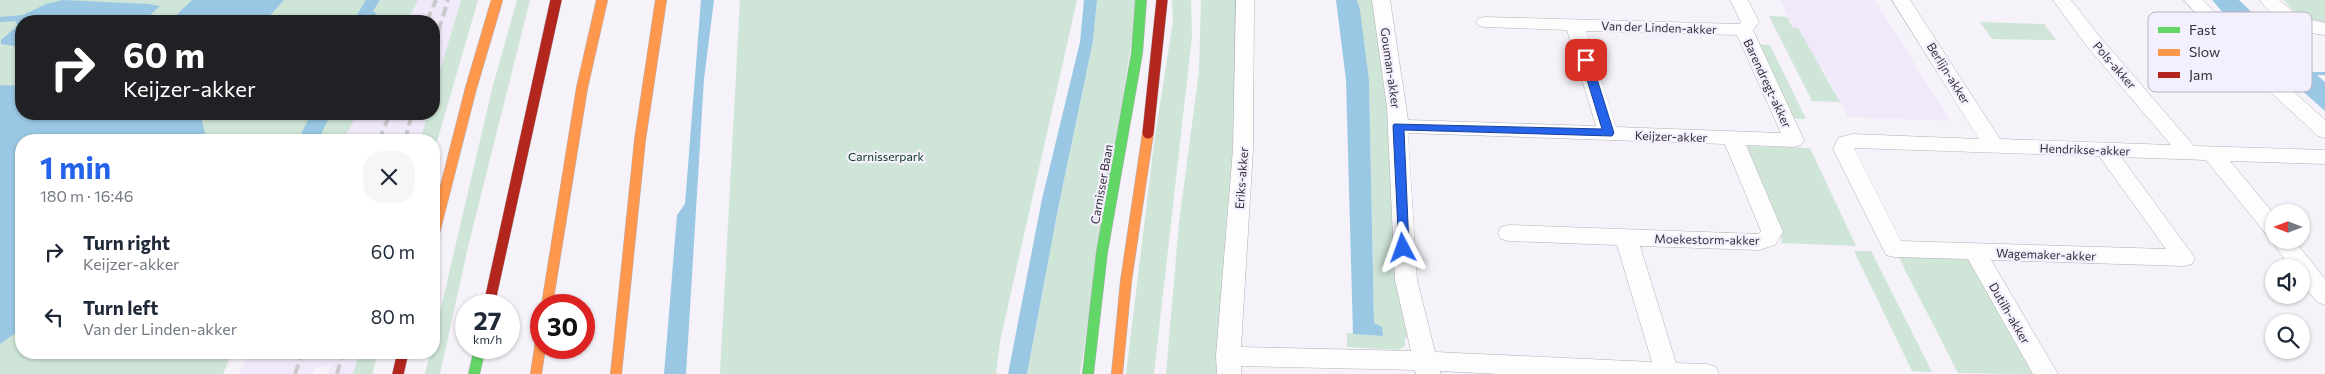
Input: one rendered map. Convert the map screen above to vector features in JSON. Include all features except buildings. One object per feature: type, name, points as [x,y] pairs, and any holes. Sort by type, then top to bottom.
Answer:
[{"type":"main road","points":[[440,209],[496,0]]},
{"type":"main road","points":[[491,294],[556,0]]},
{"type":"main road","points":[[549,294],[582,88],[602,0]]},
{"type":"main road","points":[[616,374],[629,230],[649,65],[660,0]]},
{"type":"main road","name":"Carnisser Baan","points":[[1088,374],[1102,252],[1137,53],[1141,0]]},
{"type":"main road","points":[[1117,374],[1130,257],[1159,53],[1162,0]]},
{"type":"main road","points":[[582,88],[608,26]]},
{"type":"main road","points":[[398,374],[402,359]]},
{"type":"main road","points":[[474,374],[477,359]]},
{"type":"main road","points":[[536,374],[538,359]]},
{"type":"street","name":"Eriks-akker","points":[[1245,0],[1243,149],[1229,365],[1426,367],[1707,374]]},
{"type":"street","name":"Gouman-akker","points":[[1381,0],[1398,126],[1406,280],[1426,367]]},
{"type":"street","name":"Barendregt-akker","points":[[1739,0],[1750,22],[1744,30],[1794,140]]},
{"type":"street","name":"Berlijn-akker","points":[[1902,0],[1995,146]]},
{"type":"street","name":"Pols-akker","points":[[2062,0],[2093,41],[2188,152]]},
{"type":"street","points":[[2193,0],[2204,12]]},
{"type":"street","points":[[2268,0],[2279,12]]},
{"type":"street","name":"Van der Linden-akker","points":[[1486,22],[1744,30]]},
{"type":"street","points":[[1574,25],[1608,133]]},
{"type":"street","points":[[2312,28],[2325,29]]},
{"type":"street","points":[[2282,92],[2325,131]]},
{"type":"street","name":"Keijzer-akker","points":[[1398,126],[1794,140]]},
{"type":"street","name":"Moekestorm-akker","points":[[1509,233],[1759,242],[1767,239],[1772,232],[1733,138]]},
{"type":"street","name":"Hendrikse-akker","points":[[1845,143],[1852,141],[2325,156]]},
{"type":"street","name":"Wagemaker-akker","points":[[1845,143],[1843,149],[1894,249],[2184,258],[2105,150]]},
{"type":"street","points":[[2212,153],[2265,218]]},
{"type":"street","points":[[1626,237],[1667,372]]},
{"type":"street","points":[[2289,249],[2325,296]]},
{"type":"street","name":"Dutilh-akker","points":[[1974,251],[2046,374]]},
{"type":"shaded area","points":[[418,0],[461,0],[440,71],[440,15],[410,15]]},
{"type":"shaded area","points":[[1781,0],[1875,0],[1950,121],[1848,117],[1822,67],[1818,67],[1798,28],[1793,28]]},
{"type":"shaded area","points":[[354,120],[426,120],[422,134],[346,134]]},
{"type":"shaded area","points":[[246,359],[357,359],[353,374],[328,374],[331,365],[315,368],[312,374],[239,374]]},
{"type":"green space","points":[[0,0],[418,0],[410,15],[15,15],[15,120],[354,120],[346,134],[15,134],[15,359],[229,359],[223,374],[0,374]]},
{"type":"green space","points":[[461,0],[478,0],[439,134],[422,134],[426,120],[440,120],[440,71]]},
{"type":"green space","points":[[517,0],[530,0],[458,294],[455,294],[455,306],[440,374],[425,374],[429,359],[440,359],[440,312],[492,89]]},
{"type":"green space","name":"Carnisserpark","points":[[740,0],[1077,0],[1000,341],[996,374],[720,374]]},
{"type":"green space","points":[[1097,0],[1138,0],[1080,374],[1027,374],[1059,204],[1093,41]]},
{"type":"green space","points":[[1172,0],[1191,0],[1192,36],[1154,374],[1126,374],[1155,136],[1173,21]]},
{"type":"green space","points":[[1201,0],[1242,0],[1222,374],[1166,374],[1179,223],[1199,71]]},
{"type":"green space","points":[[1357,0],[1373,0],[1390,111],[1411,337],[1405,338],[1405,346],[1398,350],[1347,347],[1347,333],[1383,336],[1374,324],[1369,80]]},
{"type":"green space","points":[[2284,0],[2325,0],[2325,23],[2312,20],[2312,12],[2295,12]]},
{"type":"green space","points":[[1769,16],[1787,17],[1793,28],[1798,28],[1840,102],[1812,101]]},
{"type":"green space","points":[[1980,22],[2044,24],[2056,40],[1992,39]]},
{"type":"green space","points":[[1753,44],[1770,45],[1806,119],[1788,118]]},
{"type":"green space","points":[[1743,146],[1810,148],[1856,246],[1781,243],[1782,239]]},
{"type":"green space","points":[[1854,251],[1871,251],[1932,372],[1912,371]]},
{"type":"green space","points":[[1898,256],[1960,258],[1970,261],[2038,374],[1958,373]]},
{"type":"green space","points":[[357,359],[376,359],[372,374],[353,374]]},
{"type":"water","points":[[63,0],[160,6],[150,15],[23,15],[46,4]]},
{"type":"water","points":[[192,0],[284,0],[270,15],[176,15]]},
{"type":"water","points":[[366,0],[380,0],[373,11],[378,15],[357,15]]},
{"type":"water","points":[[701,0],[714,0],[704,79],[686,374],[664,374],[677,215],[685,204]]},
{"type":"water","points":[[1084,0],[1097,0],[1093,41],[1059,204],[1027,374],[1008,374],[1042,199],[1080,42]]},
{"type":"water","points":[[1336,0],[1357,0],[1360,10],[1369,80],[1374,323],[1382,327],[1383,336],[1353,334],[1346,80]]},
{"type":"water","points":[[2212,0],[2239,0],[2251,12],[2222,12]]},
{"type":"water","points":[[15,16],[15,21],[0,22],[0,17]]},
{"type":"water","points":[[15,28],[15,46],[1,44],[1,40]]},
{"type":"water","points":[[2312,71],[2325,72],[2325,75],[2317,75],[2325,82],[2325,111],[2304,92],[2312,92]]},
{"type":"water","points":[[0,85],[15,86],[15,120],[202,120],[205,134],[15,134],[15,333],[0,344]]},
{"type":"water","points":[[308,120],[328,120],[321,134],[301,134]]},
{"type":"railway","points":[[430,15],[436,0]]},
{"type":"railway","points":[[440,26],[448,0]]},
{"type":"railway","points":[[382,134],[387,120]]},
{"type":"railway","points":[[407,134],[410,120]]},
{"type":"railway","points":[[295,374],[300,359]]},
{"type":"railway","points":[[337,374],[341,359]]},
{"type":"traffic: fast","points":[[1088,374],[1102,252],[1137,53],[1141,0]]},
{"type":"traffic: fast","points":[[474,374],[477,359]]},
{"type":"traffic: slow","points":[[440,209],[471,88],[497,0]]},
{"type":"traffic: slow","points":[[549,294],[582,88],[602,0]]},
{"type":"traffic: slow","points":[[616,374],[640,140],[661,0]]},
{"type":"traffic: slow","points":[[1117,374],[1126,281],[1148,133]]},
{"type":"traffic: slow","points":[[536,374],[538,359]]},
{"type":"traffic: jam","points":[[491,294],[556,0]]},
{"type":"traffic: jam","points":[[1148,133],[1162,0]]},
{"type":"traffic: jam","points":[[398,374],[401,359]]},
{"type":"route","points":[[1403,248],[1398,126],[1608,133],[1586,60]]}]
